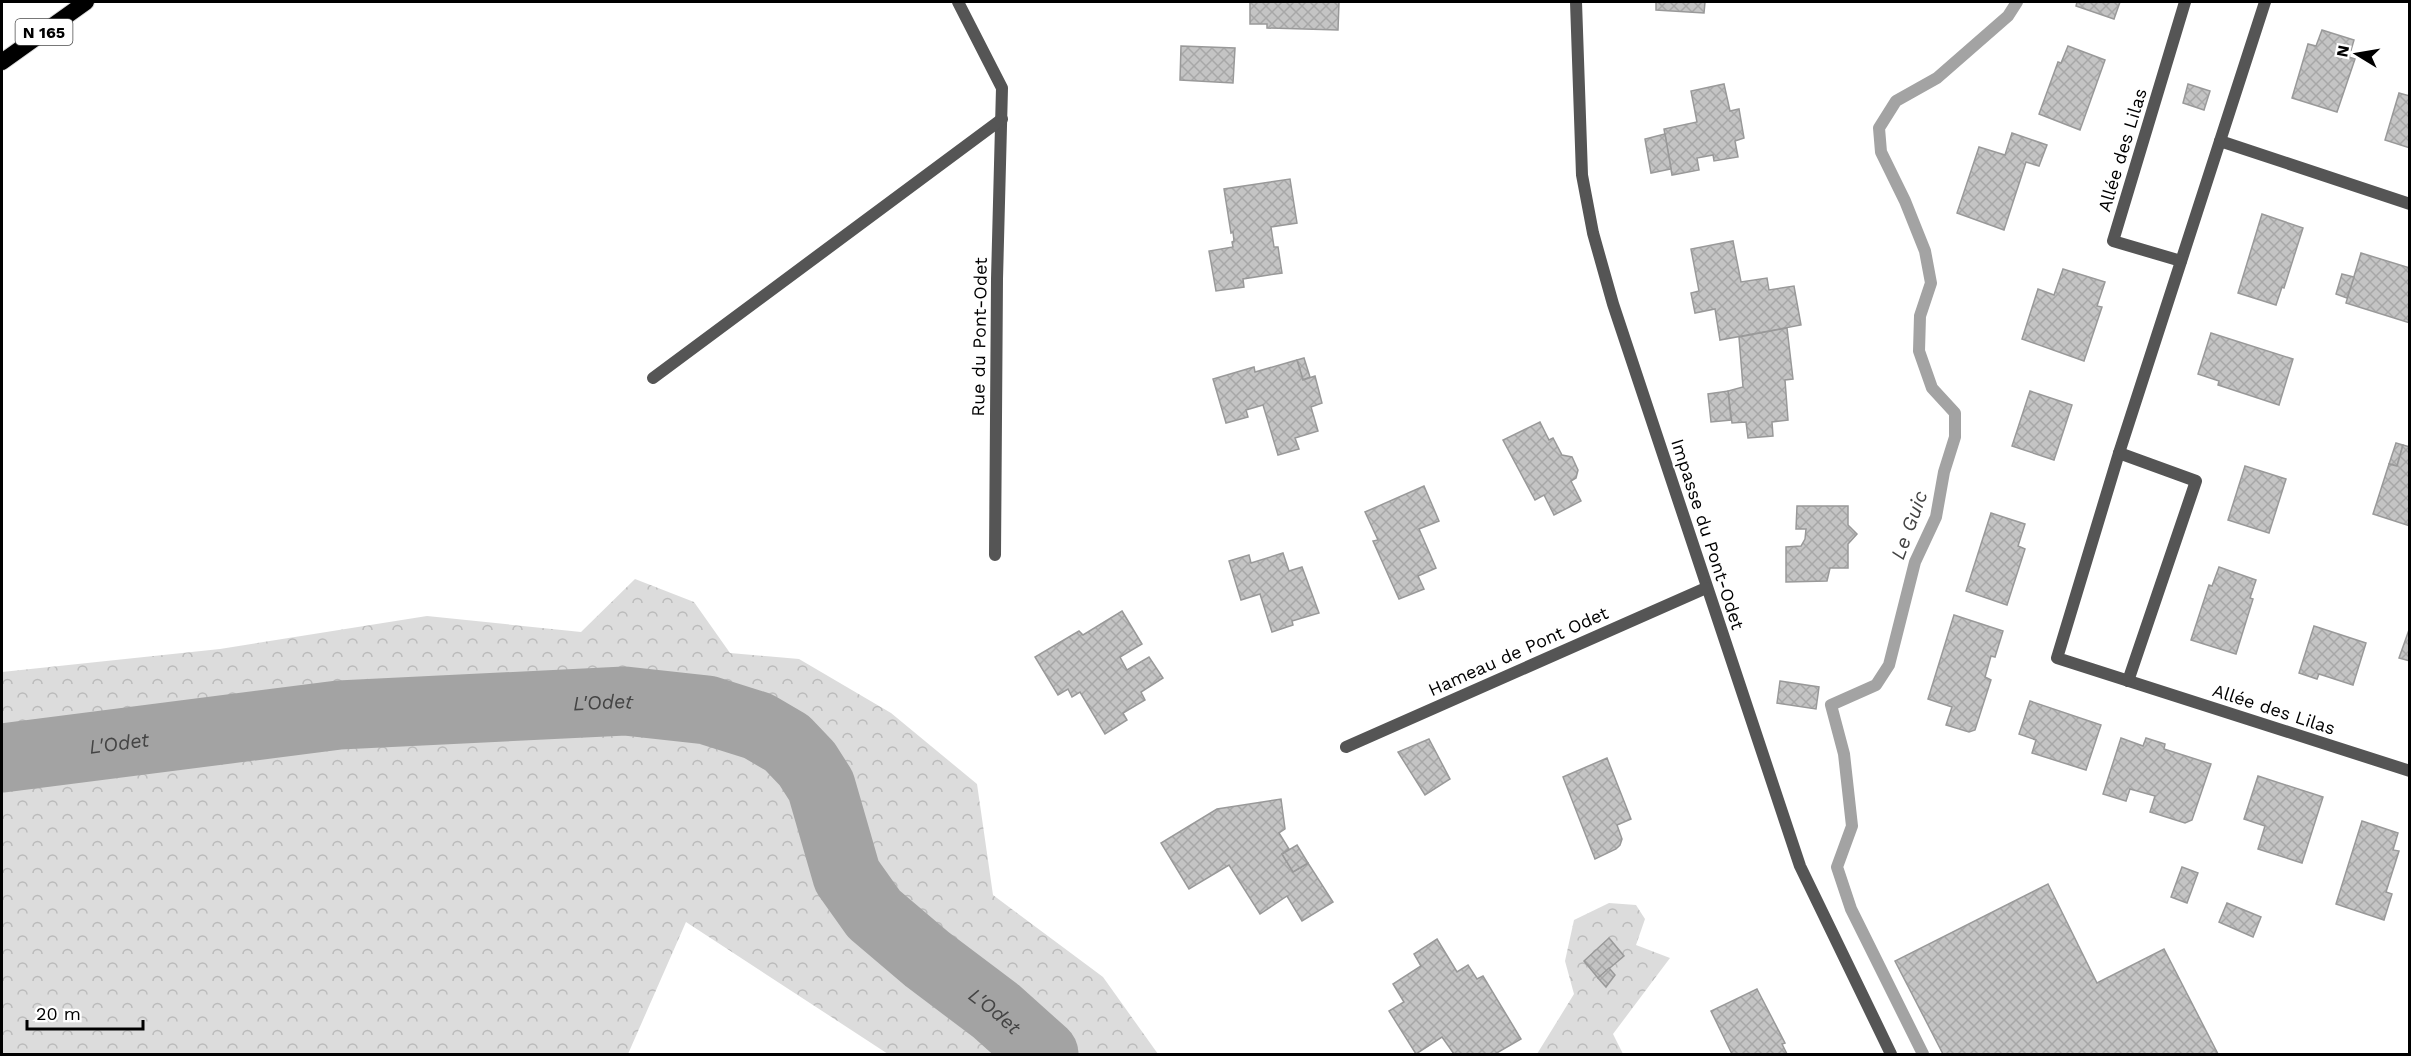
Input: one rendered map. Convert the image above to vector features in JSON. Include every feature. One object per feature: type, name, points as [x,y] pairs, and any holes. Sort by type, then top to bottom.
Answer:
[{"type":"highway","name":"N 165","points":[[2,62],[86,2]]},
{"type":"street","name":"Rue du Pont-Odet","points":[[958,2],[1002,88],[997,279],[995,555]]},
{"type":"street","name":"Impasse du Pont-Odet","points":[[1576,2],[1582,175],[1593,233],[1613,304],[1666,457],[1706,588],[1800,866],[1891,1054]]},
{"type":"street","name":"Allée des Lilas","points":[[2181,261],[2113,241],[2185,2]]},
{"type":"street","name":"Allée des Lilas","points":[[2265,2],[2119,453],[2057,658],[2409,771]]},
{"type":"street","points":[[653,378],[1002,119]]},
{"type":"street","points":[[2220,141],[2409,204]]},
{"type":"street","points":[[2119,453],[2196,481],[2128,681]]},
{"type":"street","name":"Hameau de Pont Odet","points":[[1346,747],[1706,588]]},
{"type":"green space","points":[[635,579],[694,602],[730,653],[799,659],[891,713],[977,784],[993,895],[1103,977],[1158,1054],[888,1054],[686,922],[628,1054],[2,1054],[2,672],[220,649],[427,616],[581,632]]},
{"type":"green space","points":[[1609,903],[1636,905],[1645,919],[1636,945],[1670,958],[1613,1034],[1623,1054],[1537,1054],[1574,994],[1565,961],[1574,920]]},
{"type":"building","points":[[1250,2],[1339,2],[1338,30],[1267,28],[1267,24],[1250,24]]},
{"type":"building","points":[[1656,2],[1705,2],[1704,13],[1656,10]]},
{"type":"building","points":[[2077,2],[2120,2],[2114,19],[2076,6]]},
{"type":"building","points":[[2322,30],[2354,40],[2349,57],[2355,59],[2337,112],[2292,98],[2308,44],[2316,46]]},
{"type":"building","points":[[1181,46],[1235,48],[1233,83],[1180,80]]},
{"type":"building","points":[[2068,46],[2105,60],[2080,130],[2039,114],[2058,62],[2061,63]]},
{"type":"building","points":[[1724,84],[1730,111],[1739,109],[1744,138],[1735,141],[1738,157],[1714,161],[1713,155],[1697,158],[1699,170],[1672,175],[1664,129],[1697,122],[1691,91]]},
{"type":"building","points":[[2188,84],[2210,91],[2204,110],[2183,103]]},
{"type":"building","points":[[2399,93],[2410,96],[2410,148],[2385,140]]},
{"type":"building","points":[[2012,133],[2047,145],[2039,166],[2026,162],[2004,230],[1957,213],[1979,147],[2005,155]]},
{"type":"building","points":[[1665,134],[1671,169],[1651,173],[1645,139]]},
{"type":"building","points":[[1290,179],[1297,223],[1271,227],[1274,247],[1278,247],[1282,273],[1243,279],[1244,287],[1216,291],[1209,251],[1233,247],[1232,242],[1234,241],[1224,189]]},
{"type":"building","points":[[2262,214],[2303,228],[2284,288],[2282,287],[2276,305],[2238,293]]},
{"type":"building","points":[[1733,241],[1741,282],[1767,278],[1769,290],[1794,286],[1801,325],[1720,340],[1715,309],[1695,313],[1691,293],[1699,291],[1691,249]]},
{"type":"building","points":[[2361,253],[2410,268],[2410,323],[2346,303]]},
{"type":"building","points":[[2063,269],[2105,282],[2097,306],[2102,307],[2084,361],[2022,339],[2038,289],[2054,295]]},
{"type":"building","points":[[2342,274],[2354,277],[2347,298],[2336,294]]},
{"type":"building","points":[[1787,328],[1793,379],[1785,380],[1788,420],[1772,422],[1773,436],[1748,438],[1746,422],[1732,423],[1728,391],[1743,387],[1739,337]]},
{"type":"building","points":[[2211,333],[2293,359],[2279,405],[2218,385],[2219,381],[2198,374]]},
{"type":"building","points":[[1304,358],[1310,377],[1303,380],[1297,360]]},
{"type":"building","points":[[1297,360],[1303,380],[1315,376],[1322,403],[1311,407],[1318,431],[1295,438],[1299,449],[1278,455],[1263,405],[1246,410],[1248,417],[1226,423],[1213,379],[1254,367],[1255,372]]},
{"type":"building","points":[[1728,391],[1731,420],[1711,422],[1708,394]]},
{"type":"building","points":[[2030,391],[2072,405],[2054,460],[2012,446]]},
{"type":"building","points":[[1540,422],[1549,440],[1553,438],[1562,455],[1572,457],[1578,470],[1576,478],[1571,481],[1581,501],[1554,515],[1544,495],[1535,500],[1503,440]]},
{"type":"building","points":[[2396,443],[2403,445],[2397,466],[2389,464]]},
{"type":"building","points":[[2403,445],[2410,447],[2410,526],[2373,514],[2389,464],[2397,466]]},
{"type":"building","points":[[2245,466],[2286,479],[2269,533],[2228,520]]},
{"type":"building","points":[[1424,486],[1439,521],[1419,529],[1436,568],[1418,576],[1424,589],[1399,599],[1373,541],[1378,540],[1365,512]]},
{"type":"building","points":[[1797,506],[1848,506],[1848,525],[1857,534],[1848,544],[1848,568],[1830,568],[1827,581],[1786,582],[1786,547],[1801,546],[1805,539],[1806,529],[1796,529]]},
{"type":"building","points":[[1991,513],[2025,524],[2018,546],[2025,549],[2007,605],[1966,591]]},
{"type":"building","points":[[1283,553],[1289,571],[1302,567],[1319,613],[1292,621],[1293,625],[1272,632],[1260,594],[1241,600],[1229,561],[1249,555],[1251,563]]},
{"type":"building","points":[[2219,567],[2256,580],[2250,598],[2253,599],[2236,654],[2191,640],[2209,585],[2212,586]]},
{"type":"building","points":[[1122,611],[1142,644],[1120,657],[1127,670],[1149,657],[1163,678],[1141,692],[1145,700],[1123,713],[1127,720],[1105,734],[1080,692],[1072,697],[1068,689],[1058,695],[1035,657],[1079,631],[1083,635]]},
{"type":"building","points":[[1954,615],[2003,631],[1995,657],[1991,656],[1985,677],[1991,680],[1975,730],[1969,732],[1946,725],[1952,707],[1928,699]]},
{"type":"building","points":[[2314,626],[2366,643],[2353,685],[2319,674],[2317,679],[2299,673]]},
{"type":"building","points":[[2410,627],[2410,661],[2399,658]]},
{"type":"building","points":[[1780,681],[1819,687],[1816,709],[1777,703]]},
{"type":"building","points":[[2030,701],[2101,725],[2086,770],[2032,753],[2036,740],[2019,734]]},
{"type":"building","points":[[2121,738],[2143,746],[2146,738],[2165,744],[2164,749],[2211,764],[2192,820],[2185,823],[2150,812],[2155,796],[2130,789],[2126,801],[2103,794]]},
{"type":"building","points":[[1429,739],[1450,779],[1425,795],[1398,752]]},
{"type":"building","points":[[1607,758],[1631,819],[1617,825],[1622,839],[1620,845],[1595,859],[1563,777]]},
{"type":"building","points":[[2258,776],[2323,797],[2302,863],[2258,849],[2265,826],[2244,819]]},
{"type":"building","points":[[1281,799],[1285,829],[1279,833],[1289,849],[1282,854],[1293,872],[1308,863],[1333,902],[1302,921],[1287,896],[1260,914],[1229,865],[1189,889],[1161,843],[1217,809]]},
{"type":"building","points":[[2362,821],[2398,833],[2393,850],[2399,851],[2386,892],[2392,894],[2384,920],[2336,904]]},
{"type":"building","points":[[1297,845],[1308,863],[1293,872],[1282,854]]},
{"type":"building","points":[[2182,867],[2198,873],[2187,903],[2171,897]]},
{"type":"building","points":[[2048,884],[2097,983],[2164,949],[2218,1054],[1943,1054],[1895,961]]},
{"type":"building","points":[[2227,903],[2261,917],[2253,937],[2219,922]]},
{"type":"building","points":[[1609,938],[1624,956],[1598,978],[1584,961]]},
{"type":"building","points":[[1437,939],[1457,972],[1468,965],[1477,979],[1483,976],[1521,1039],[1495,1054],[1454,1054],[1442,1037],[1416,1054],[1389,1011],[1404,1002],[1393,984],[1421,966],[1414,954]]},
{"type":"building","points":[[1609,968],[1615,975],[1606,987],[1598,978]]},
{"type":"building","points":[[1757,989],[1785,1043],[1782,1044],[1787,1054],[1732,1054],[1711,1011]]},
{"type":"waterway","name":"Le Guic","points":[[1923,1054],[1851,909],[1837,867],[1852,826],[1844,754],[1831,705],[1876,685],[1889,665],[1915,562],[1936,517],[1944,472],[1955,437],[1955,413],[1932,388],[1919,351],[1920,316],[1931,283],[1925,251],[1905,201],[1881,152],[1879,128],[1896,101],[1937,78],[2008,16],[2017,2]]},
{"type":"waterway","name":"L'Odet","points":[[2,758],[339,715],[625,701],[707,710],[758,726],[787,743],[807,764],[821,786],[847,876],[874,914],[927,959],[996,1011],[1044,1054]]}]
